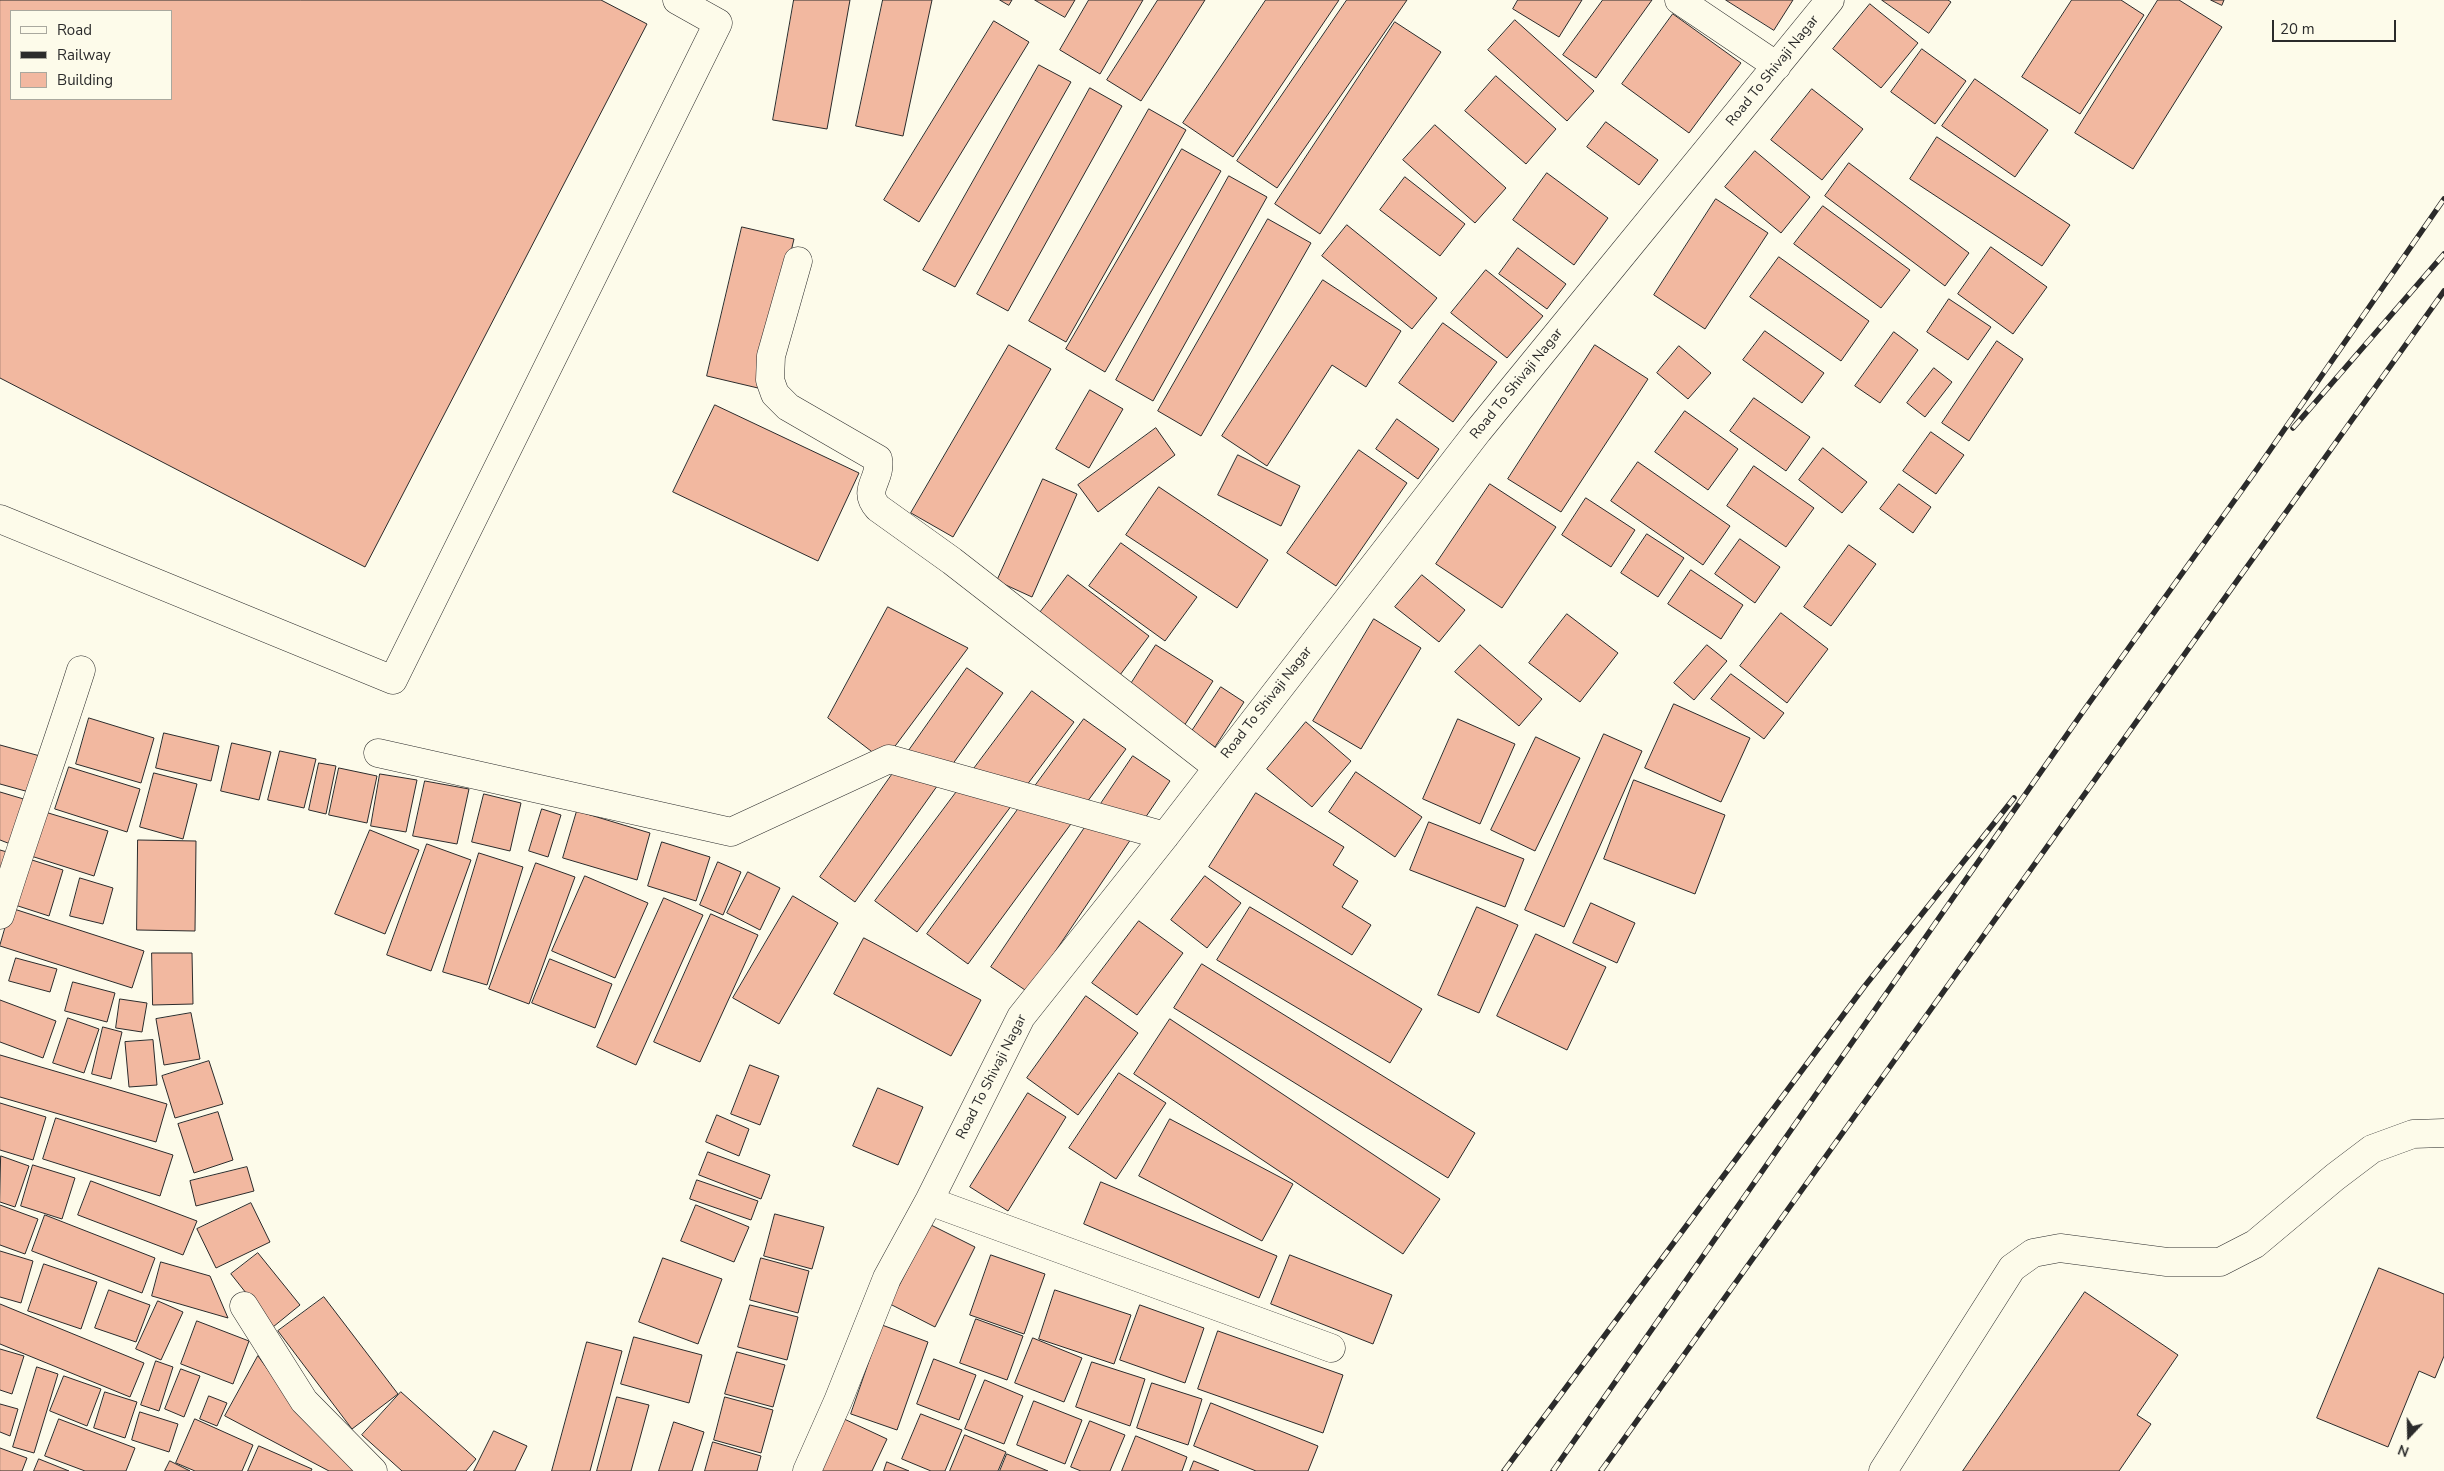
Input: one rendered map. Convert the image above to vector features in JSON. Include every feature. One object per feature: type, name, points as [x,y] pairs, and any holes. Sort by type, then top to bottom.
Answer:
[{"type":"street","points":[[0,519],[393,680],[718,23],[677,0]]},
{"type":"street","points":[[1679,0],[1777,66]]},
{"type":"street","name":"Road To Shivaji Nagar","points":[[807,1471],[887,1278],[929,1201],[1021,1017],[1166,836],[1478,432],[1830,0]]},
{"type":"street","points":[[798,261],[771,356],[770,380],[774,394],[788,407],[878,459],[878,473],[870,491],[870,497],[878,508],[952,561],[1217,768]]},
{"type":"street","points":[[0,915],[29,821],[82,670]]},
{"type":"street","points":[[378,753],[732,832],[889,759],[1166,836]]},
{"type":"street","points":[[1883,1471],[2012,1268],[2033,1254],[2060,1248],[2168,1262],[2220,1262],[2255,1244],[2335,1177],[2372,1149],[2413,1134],[2444,1134]]},
{"type":"street","points":[[929,1201],[1331,1348]]},
{"type":"street","points":[[244,1306],[304,1401],[372,1471]]},
{"type":"building","points":[[0,0],[601,0],[647,24],[365,567],[0,378]]},
{"type":"building","points":[[794,0],[850,0],[827,129],[773,120]]},
{"type":"building","points":[[883,0],[932,0],[903,136],[856,126]]},
{"type":"building","points":[[1000,0],[1012,0],[1009,5]]},
{"type":"building","points":[[1035,0],[1075,0],[1065,17]]},
{"type":"building","points":[[1089,0],[1143,0],[1100,74],[1060,50]]},
{"type":"building","points":[[1158,0],[1205,0],[1141,101],[1107,80]]},
{"type":"building","points":[[1266,0],[1339,0],[1233,157],[1183,123]]},
{"type":"building","points":[[1347,0],[1407,0],[1277,188],[1237,161]]},
{"type":"building","points":[[1518,0],[1582,0],[1559,37],[1513,9]]},
{"type":"building","points":[[1603,0],[1652,0],[1596,78],[1563,55]]},
{"type":"building","points":[[1726,0],[1793,0],[1774,30]]},
{"type":"building","points":[[1882,0],[1948,0],[1951,2],[1929,33]]},
{"type":"building","points":[[2072,0],[2121,0],[2144,15],[2080,114],[2022,77]]},
{"type":"building","points":[[2158,0],[2179,0],[2222,27],[2133,169],[2075,133]]},
{"type":"building","points":[[2211,0],[2224,0],[2222,5]]},
{"type":"building","points":[[1870,4],[1918,43],[1881,88],[1833,49]]},
{"type":"building","points":[[1673,14],[1741,63],[1689,133],[1622,84]]},
{"type":"building","points":[[1515,20],[1594,91],[1567,121],[1488,50]]},
{"type":"building","points":[[994,21],[1029,42],[919,222],[884,200]]},
{"type":"building","points":[[1395,22],[1441,52],[1320,234],[1275,204]]},
{"type":"building","points":[[1922,49],[1966,81],[1935,124],[1891,92]]},
{"type":"building","points":[[1039,65],[1071,82],[955,287],[923,270]]},
{"type":"building","points":[[1496,76],[1556,129],[1526,164],[1465,111]]},
{"type":"building","points":[[1975,79],[2048,130],[2015,177],[1942,126]]},
{"type":"building","points":[[1090,88],[1122,106],[1008,311],[977,294]]},
{"type":"building","points":[[1812,89],[1863,129],[1822,180],[1771,140]]},
{"type":"building","points":[[1149,109],[1186,130],[1066,342],[1029,321]]},
{"type":"building","points":[[1606,122],[1658,160],[1639,185],[1587,147]]},
{"type":"building","points":[[1435,125],[1506,188],[1475,223],[1403,160]]},
{"type":"building","points":[[1937,137],[2070,225],[2042,266],[1910,179]]},
{"type":"building","points":[[1182,149],[1221,171],[1105,372],[1066,349]]},
{"type":"building","points":[[1755,151],[1810,197],[1781,233],[1725,187]]},
{"type":"building","points":[[1849,163],[1969,253],[1945,286],[1825,196]]},
{"type":"building","points":[[1547,173],[1608,218],[1574,265],[1513,220]]},
{"type":"building","points":[[1229,176],[1267,197],[1153,401],[1116,380]]},
{"type":"building","points":[[1405,177],[1465,224],[1440,256],[1380,210]]},
{"type":"building","points":[[1716,199],[1768,233],[1705,329],[1654,295]]},
{"type":"building","points":[[1823,206],[1910,270],[1881,308],[1794,244]]},
{"type":"building","points":[[1268,219],[1311,243],[1201,436],[1158,411]]},
{"type":"building","points":[[1347,225],[1437,298],[1412,329],[1322,256]]},
{"type":"building","points":[[742,227],[794,239],[758,388],[707,376]]},
{"type":"building","points":[[1991,247],[2047,287],[2013,334],[1958,294]]},
{"type":"building","points":[[1518,248],[1566,284],[1547,309],[1499,274]]},
{"type":"building","points":[[1779,257],[1869,321],[1841,361],[1750,297]]},
{"type":"building","points":[[1486,270],[1543,316],[1507,358],[1451,313]]},
{"type":"building","points":[[1323,280],[1401,331],[1366,387],[1332,365],[1267,466],[1222,436]]},
{"type":"building","points":[[1949,299],[1991,327],[1968,360],[1927,332]]},
{"type":"building","points":[[1443,323],[1497,362],[1453,422],[1399,383]]},
{"type":"building","points":[[1765,331],[1824,373],[1802,403],[1743,360]]},
{"type":"building","points":[[1894,332],[1918,350],[1880,403],[1855,386]]},
{"type":"building","points":[[1997,341],[2023,359],[1969,441],[1942,423]]},
{"type":"building","points":[[1009,345],[1051,369],[953,537],[911,513]]},
{"type":"building","points":[[1595,345],[1648,379],[1561,512],[1508,479]]},
{"type":"building","points":[[1679,346],[1711,373],[1688,399],[1657,373]]},
{"type":"building","points":[[1934,368],[1952,382],[1925,417],[1907,403]]},
{"type":"building","points":[[1090,390],[1123,409],[1089,468],[1056,449]]},
{"type":"building","points":[[1754,398],[1810,437],[1786,471],[1730,431]]},
{"type":"building","points":[[715,405],[859,473],[818,561],[673,492]]},
{"type":"building","points":[[1685,411],[1738,449],[1708,490],[1655,452]]},
{"type":"building","points":[[1397,419],[1439,449],[1418,479],[1376,449]]},
{"type":"building","points":[[1156,428],[1175,455],[1098,512],[1078,485]]},
{"type":"building","points":[[1931,432],[1964,455],[1936,494],[1903,471]]},
{"type":"building","points":[[1823,448],[1867,482],[1842,513],[1799,480]]},
{"type":"building","points":[[1359,450],[1407,483],[1336,586],[1287,553]]},
{"type":"building","points":[[1238,455],[1300,486],[1281,526],[1218,495]]},
{"type":"building","points":[[1638,462],[1730,526],[1703,565],[1611,501]]},
{"type":"building","points":[[1754,466],[1814,508],[1786,547],[1727,506]]},
{"type":"building","points":[[1043,479],[1077,494],[1032,597],[997,581]]},
{"type":"building","points":[[1490,484],[1556,527],[1502,608],[1436,564]]},
{"type":"building","points":[[1899,484],[1931,507],[1913,533],[1880,509]]},
{"type":"building","points":[[1159,487],[1268,560],[1237,608],[1126,535]]},
{"type":"building","points":[[1586,498],[1635,530],[1611,567],[1562,535]]},
{"type":"building","points":[[1647,534],[1684,558],[1658,597],[1621,573]]},
{"type":"building","points":[[1740,539],[1780,567],[1755,603],[1715,574]]},
{"type":"building","points":[[1121,543],[1197,597],[1165,641],[1089,586]]},
{"type":"building","points":[[1849,545],[1876,564],[1831,626],[1804,607]]},
{"type":"building","points":[[1691,570],[1743,605],[1721,639],[1668,604]]},
{"type":"building","points":[[1068,575],[1149,636],[1117,679],[1036,618]]},
{"type":"building","points":[[1422,575],[1465,610],[1439,642],[1395,607]]},
{"type":"building","points":[[888,607],[968,648],[884,761],[828,718]]},
{"type":"building","points":[[1781,613],[1828,649],[1787,703],[1740,666]]},
{"type":"building","points":[[1567,614],[1618,653],[1580,702],[1529,663]]},
{"type":"building","points":[[1374,619],[1421,648],[1361,749],[1313,721]]},
{"type":"building","points":[[1156,645],[1213,681],[1184,726],[1127,690]]},
{"type":"building","points":[[1480,645],[1542,699],[1519,726],[1455,672]]},
{"type":"building","points":[[1707,645],[1727,661],[1694,700],[1674,683]]},
{"type":"building","points":[[967,668],[1003,693],[855,902],[820,877]]},
{"type":"building","points":[[1731,674],[1784,713],[1764,739],[1711,699]]},
{"type":"building","points":[[1221,687],[1244,702],[1215,747],[1192,731]]},
{"type":"building","points":[[1032,691],[1074,722],[917,932],[875,901]]},
{"type":"building","points":[[1674,704],[1750,738],[1721,802],[1645,768]]},
{"type":"building","points":[[89,718],[154,738],[141,783],[76,764]]},
{"type":"building","points":[[1084,719],[1126,749],[968,964],[927,934]]},
{"type":"building","points":[[1458,719],[1515,744],[1480,824],[1423,799]]},
{"type":"building","points":[[1306,722],[1351,761],[1312,807],[1267,769]]},
{"type":"building","points":[[164,733],[219,746],[211,781],[156,768]]},
{"type":"building","points":[[1604,734],[1642,751],[1564,927],[1525,910]]},
{"type":"building","points":[[1536,737],[1580,758],[1535,851],[1491,830]]},
{"type":"building","points":[[232,743],[271,752],[259,800],[221,791]]},
{"type":"building","points":[[0,745],[40,756],[29,792],[0,784]]},
{"type":"building","points":[[280,751],[316,759],[304,808],[268,800]]},
{"type":"building","points":[[1133,756],[1170,781],[1028,992],[991,967]]},
{"type":"building","points":[[319,763],[336,766],[326,814],[309,810]]},
{"type":"building","points":[[69,767],[140,789],[127,832],[55,809]]},
{"type":"building","points":[[339,768],[377,776],[367,823],[329,815]]},
{"type":"building","points":[[1356,772],[1422,817],[1395,857],[1329,812]]},
{"type":"building","points":[[154,773],[197,784],[183,839],[140,827]]},
{"type":"building","points":[[380,774],[417,780],[406,832],[371,826]]},
{"type":"building","points":[[1634,780],[1725,815],[1695,894],[1604,859]]},
{"type":"building","points":[[425,781],[469,789],[457,844],[413,836]]},
{"type":"building","points":[[0,792],[27,800],[13,845],[0,840]]},
{"type":"building","points":[[1256,793],[1344,847],[1333,865],[1358,881],[1342,907],[1371,925],[1352,955],[1209,867]]},
{"type":"building","points":[[484,794],[521,803],[510,851],[472,842]]},
{"type":"building","points":[[542,809],[561,815],[548,857],[529,851]]},
{"type":"building","points":[[577,811],[650,833],[637,880],[563,858]]},
{"type":"building","points":[[45,812],[108,831],[94,876],[31,856]]},
{"type":"building","points":[[1429,822],[1524,859],[1505,907],[1410,870]]},
{"type":"building","points":[[370,830],[419,850],[385,934],[335,914]]},
{"type":"building","points":[[138,840],[196,841],[195,931],[137,930]]},
{"type":"building","points":[[662,842],[710,857],[696,901],[648,886]]},
{"type":"building","points":[[427,844],[471,860],[431,971],[387,955]]},
{"type":"building","points":[[0,850],[14,854],[0,894]]},
{"type":"building","points":[[479,853],[523,867],[487,985],[443,972]]},
{"type":"building","points":[[29,859],[63,870],[49,916],[15,905]]},
{"type":"building","points":[[718,862],[741,872],[723,915],[700,905]]},
{"type":"building","points":[[536,863],[575,877],[529,1004],[489,989]]},
{"type":"building","points":[[748,872],[780,888],[760,930],[727,913]]},
{"type":"building","points":[[585,876],[648,903],[615,978],[552,951]]},
{"type":"building","points":[[1205,876],[1241,903],[1207,948],[1171,920]]},
{"type":"building","points":[[80,878],[113,888],[103,924],[70,916]]},
{"type":"building","points":[[793,896],[838,923],[779,1024],[733,998]]},
{"type":"building","points":[[664,898],[703,915],[636,1065],[597,1047]]},
{"type":"building","points":[[1591,903],[1635,923],[1617,963],[1573,943]]},
{"type":"building","points":[[1250,907],[1422,1009],[1390,1063],[1217,960]]},
{"type":"building","points":[[1477,907],[1518,925],[1479,1013],[1438,995]]},
{"type":"building","points":[[11,908],[144,951],[132,988],[0,946]]},
{"type":"building","points":[[711,914],[758,935],[700,1062],[654,1042]]},
{"type":"building","points":[[1139,921],[1183,953],[1137,1015],[1092,983]]},
{"type":"building","points":[[1536,934],[1606,967],[1567,1050],[1497,1016]]},
{"type":"building","points":[[864,938],[981,1000],[951,1056],[834,994]]},
{"type":"building","points":[[152,953],[192,953],[193,1004],[153,1005]]},
{"type":"building","points":[[16,958],[57,969],[50,992],[9,981]]},
{"type":"building","points":[[550,959],[612,984],[595,1028],[532,1003]]},
{"type":"building","points":[[1202,964],[1475,1133],[1448,1178],[1174,1008]]},
{"type":"building","points":[[73,982],[115,993],[107,1022],[65,1011]]},
{"type":"building","points":[[1086,996],[1138,1033],[1078,1115],[1027,1078]]},
{"type":"building","points":[[120,999],[147,1003],[142,1032],[116,1028]]},
{"type":"building","points":[[0,1000],[56,1021],[43,1058],[0,1042]]},
{"type":"building","points":[[191,1013],[200,1059],[164,1065],[156,1019]]},
{"type":"building","points":[[68,1018],[99,1029],[84,1073],[53,1063]]},
{"type":"building","points":[[1170,1019],[1440,1199],[1403,1254],[1134,1074]]},
{"type":"building","points":[[103,1027],[122,1032],[111,1079],[92,1074]]},
{"type":"building","points":[[153,1040],[157,1085],[129,1087],[125,1042]]},
{"type":"building","points":[[0,1055],[167,1104],[156,1142],[0,1097]]},
{"type":"building","points":[[209,1061],[223,1104],[175,1118],[162,1076]]},
{"type":"building","points":[[750,1065],[779,1076],[760,1125],[731,1114]]},
{"type":"building","points":[[1119,1073],[1166,1103],[1116,1179],[1069,1148]]},
{"type":"building","points":[[878,1088],[923,1107],[898,1165],[853,1146]]},
{"type":"building","points":[[1028,1093],[1066,1117],[1008,1211],[970,1187]]},
{"type":"building","points":[[0,1103],[46,1117],[33,1160],[0,1150]]},
{"type":"building","points":[[218,1112],[233,1160],[194,1173],[178,1124]]},
{"type":"building","points":[[717,1115],[749,1129],[739,1156],[706,1142]]},
{"type":"building","points":[[56,1118],[173,1155],[160,1196],[43,1159]]},
{"type":"building","points":[[1170,1119],[1293,1184],[1262,1241],[1139,1176]]},
{"type":"building","points":[[708,1152],[770,1175],[761,1199],[699,1175]]},
{"type":"building","points":[[1,1156],[29,1166],[15,1207],[0,1202]]},
{"type":"building","points":[[33,1165],[75,1178],[62,1219],[21,1206]]},
{"type":"building","points":[[247,1167],[254,1191],[196,1206],[190,1181]]},
{"type":"building","points":[[697,1180],[758,1201],[751,1220],[690,1199]]},
{"type":"building","points":[[91,1181],[197,1221],[183,1255],[78,1215]]},
{"type":"building","points":[[1101,1182],[1277,1256],[1259,1298],[1084,1224]]},
{"type":"building","points":[[251,1203],[270,1242],[216,1268],[197,1229]]},
{"type":"building","points":[[0,1205],[38,1219],[25,1254],[0,1245]]},
{"type":"building","points":[[696,1205],[749,1227],[734,1262],[681,1241]]},
{"type":"building","points":[[775,1214],[824,1227],[812,1269],[764,1256]]},
{"type":"building","points":[[45,1215],[155,1258],[142,1293],[32,1251]]},
{"type":"building","points":[[931,1225],[975,1247],[935,1327],[890,1304]]},
{"type":"building","points":[[0,1251],[33,1261],[21,1303],[0,1297]]},
{"type":"building","points":[[258,1253],[300,1305],[273,1327],[231,1274]]},
{"type":"building","points":[[991,1255],[1045,1274],[1024,1334],[970,1315]]},
{"type":"building","points":[[1290,1255],[1392,1295],[1373,1344],[1271,1304]]},
{"type":"building","points":[[663,1258],[722,1279],[698,1344],[639,1322]]},
{"type":"building","points":[[761,1258],[809,1271],[798,1313],[750,1300]]},
{"type":"building","points":[[161,1262],[210,1276],[228,1318],[152,1296]]},
{"type":"building","points":[[44,1264],[97,1282],[81,1329],[28,1311]]},
{"type":"building","points":[[2379,1268],[2444,1294],[2444,1356],[2435,1378],[2419,1371],[2388,1447],[2317,1418]]},
{"type":"building","points":[[109,1290],[150,1305],[136,1342],[95,1328]]},
{"type":"building","points":[[1055,1290],[1131,1315],[1114,1364],[1039,1339]]},
{"type":"building","points":[[2085,1292],[2178,1355],[2137,1415],[2151,1424],[2119,1471],[1963,1471]]},
{"type":"building","points":[[324,1297],[398,1394],[352,1429],[278,1331]]},
{"type":"building","points":[[158,1301],[183,1312],[161,1360],[136,1349]]},
{"type":"building","points":[[0,1304],[144,1363],[130,1397],[0,1344]]},
{"type":"building","points":[[750,1305],[798,1317],[787,1360],[738,1347]]},
{"type":"building","points":[[1140,1305],[1204,1328],[1185,1383],[1120,1360]]},
{"type":"building","points":[[976,1319],[1023,1336],[1007,1380],[960,1363]]},
{"type":"building","points":[[197,1321],[249,1341],[233,1384],[181,1364]]},
{"type":"building","points":[[882,1325],[928,1342],[897,1430],[851,1414]]},
{"type":"building","points":[[1218,1331],[1343,1375],[1323,1433],[1198,1389]]},
{"type":"building","points":[[634,1337],[702,1355],[689,1403],[621,1384]]},
{"type":"building","points":[[1033,1338],[1082,1358],[1064,1402],[1015,1383]]},
{"type":"building","points":[[587,1342],[622,1351],[590,1471],[552,1471]]},
{"type":"building","points":[[0,1349],[24,1356],[12,1394],[0,1390]]},
{"type":"building","points":[[737,1352],[785,1365],[773,1407],[725,1394]]},
{"type":"building","points":[[258,1356],[305,1421],[355,1471],[329,1471],[225,1416]]},
{"type":"building","points":[[934,1359],[976,1375],[959,1420],[917,1404]]},
{"type":"building","points":[[156,1361],[173,1367],[159,1411],[141,1405]]},
{"type":"building","points":[[1092,1362],[1145,1379],[1130,1426],[1076,1407]]},
{"type":"building","points":[[37,1367],[58,1374],[34,1453],[13,1447]]},
{"type":"building","points":[[181,1369],[200,1376],[184,1417],[165,1409]]},
{"type":"building","points":[[64,1376],[101,1389],[87,1426],[50,1411]]},
{"type":"building","points":[[985,1380],[1023,1396],[1004,1444],[965,1429]]},
{"type":"building","points":[[1152,1383],[1202,1399],[1188,1445],[1137,1428]]},
{"type":"building","points":[[105,1392],[137,1402],[125,1438],[94,1428]]},
{"type":"building","points":[[401,1392],[476,1459],[466,1471],[402,1471],[362,1435]]},
{"type":"building","points":[[209,1396],[227,1403],[217,1426],[200,1419]]},
{"type":"building","points":[[617,1397],[649,1405],[631,1471],[597,1471]]},
{"type":"building","points":[[725,1397],[773,1410],[761,1453],[714,1440]]},
{"type":"building","points":[[1034,1401],[1082,1420],[1065,1464],[1017,1445]]},
{"type":"building","points":[[1211,1403],[1318,1446],[1308,1471],[1256,1471],[1194,1446]]},
{"type":"building","points":[[0,1404],[18,1409],[10,1436],[0,1432]]},
{"type":"building","points":[[140,1412],[178,1424],[169,1452],[132,1440]]},
{"type":"building","points":[[921,1414],[962,1430],[945,1471],[931,1471],[902,1459]]},
{"type":"building","points":[[842,1418],[887,1439],[872,1471],[818,1471]]},
{"type":"building","points":[[59,1419],[135,1448],[126,1471],[85,1471],[45,1456]]},
{"type":"building","points":[[195,1419],[253,1445],[242,1471],[195,1471],[176,1463]]},
{"type":"building","points":[[1090,1421],[1125,1435],[1110,1471],[1081,1471],[1071,1467]]},
{"type":"building","points":[[674,1422],[704,1432],[692,1471],[659,1471]]},
{"type":"building","points":[[494,1431],[527,1446],[515,1471],[474,1471]]},
{"type":"building","points":[[965,1435],[1006,1452],[998,1471],[950,1471]]},
{"type":"building","points":[[1136,1436],[1187,1457],[1182,1471],[1122,1471]]},
{"type":"building","points":[[713,1442],[761,1456],[757,1471],[705,1471]]},
{"type":"building","points":[[259,1446],[312,1469],[311,1471],[248,1471]]},
{"type":"building","points":[[0,1448],[27,1458],[22,1471],[0,1471]]},
{"type":"building","points":[[1007,1454],[1048,1471],[1000,1471]]},
{"type":"building","points":[[39,1459],[69,1471],[34,1471]]},
{"type":"building","points":[[170,1461],[190,1471],[165,1471]]},
{"type":"building","points":[[1194,1461],[1219,1471],[1190,1471]]},
{"type":"building","points":[[887,1462],[909,1471],[884,1471]]},
{"type":"railway","points":[[1553,1471],[2082,713],[2257,469],[2444,199]]},
{"type":"railway","points":[[2293,428],[2444,254]]},
{"type":"railway","points":[[1601,1471],[2444,291]]},
{"type":"railway","points":[[1504,1471],[1864,987],[2014,798]]}]
